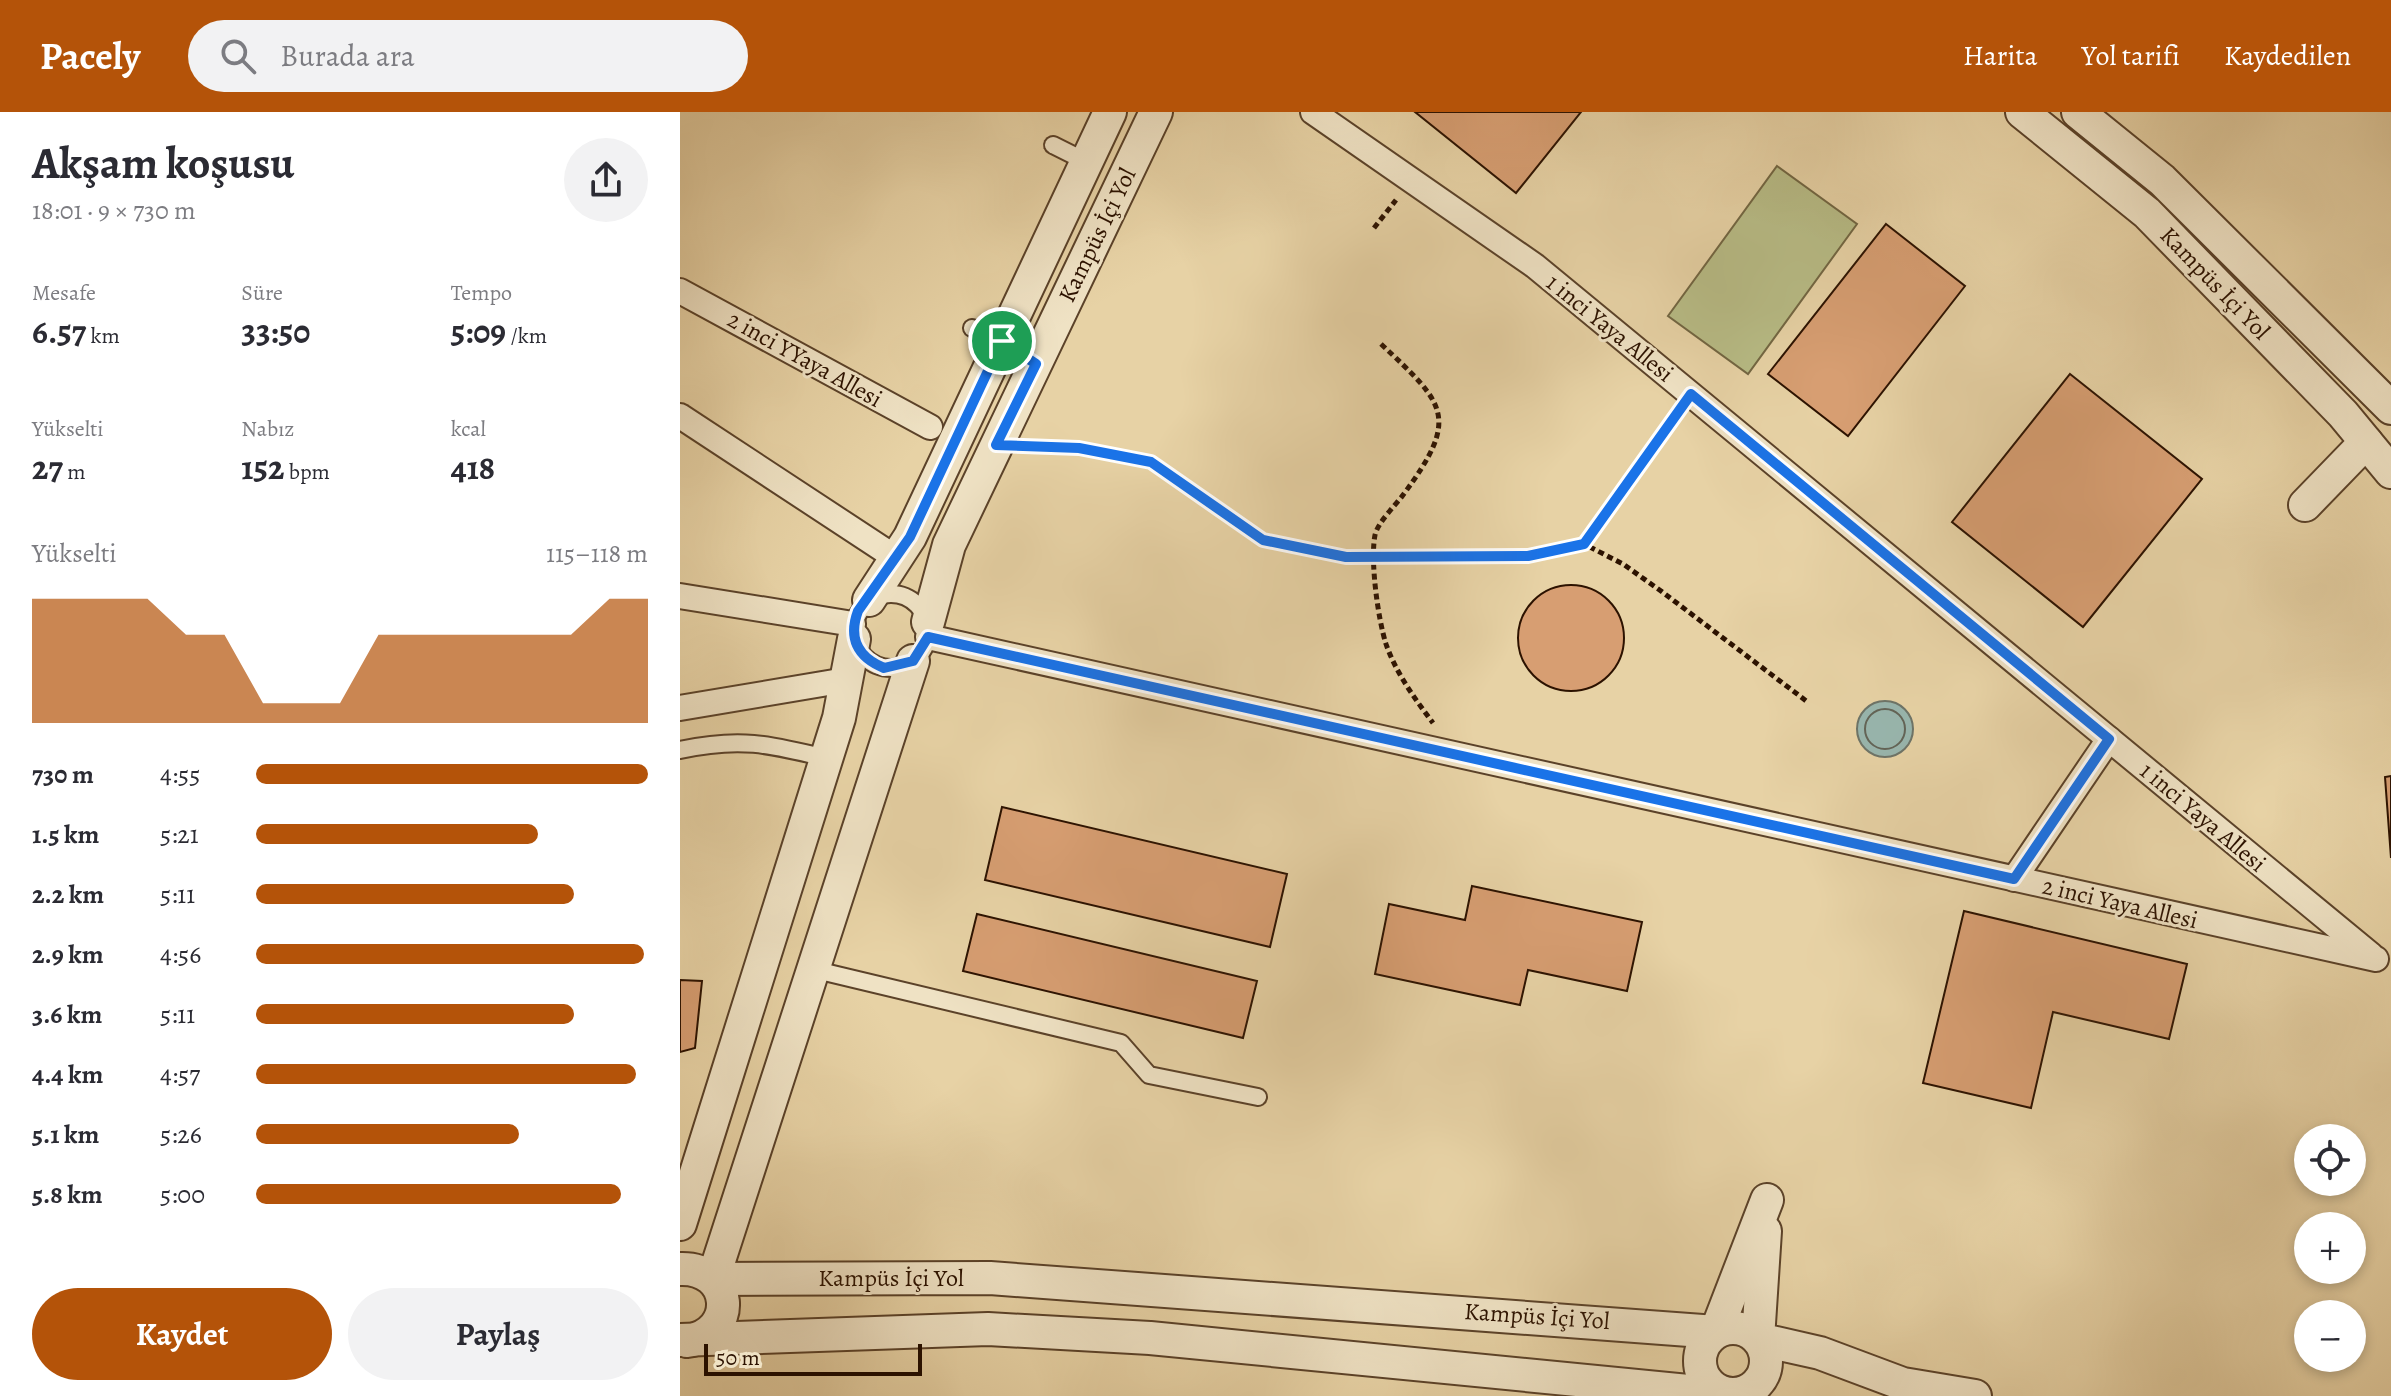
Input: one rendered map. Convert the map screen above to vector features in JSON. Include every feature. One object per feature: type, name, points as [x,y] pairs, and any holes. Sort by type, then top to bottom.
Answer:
[{"type":"street","name":"Kampüs İçi Yol","points":[[680,1224],[826,758],[859,621],[910,537],[1110,112]]},
{"type":"street","name":"Kampüs İçi Yol","points":[[1156,112],[949,545],[923,640],[886,738],[816,970],[713,1279],[990,1278],[1716,1332]]},
{"type":"street","name":"1 inci Yaya Allesi","points":[[1313,112],[1535,266],[2376,959]]},
{"type":"street","name":"Kampüs İçi Yol","points":[[2022,112],[2147,213],[2391,472]]},
{"type":"street","name":"Kampüs İçi Yol","points":[[2078,112],[2162,180],[2391,408]]},
{"type":"street","name":"2 inci YYaya Allesi","points":[[680,291],[930,427]]},
{"type":"street","points":[[1002,341],[1036,364]]},
{"type":"street","points":[[680,416],[896,558]]},
{"type":"street","points":[[2305,505],[2366,442]]},
{"type":"street","points":[[680,596],[859,621]]},
{"type":"street","name":"2 inci Yaya Allesi","points":[[923,640],[1456,754],[2376,959]]},
{"type":"street","points":[[680,708],[846,680]]},
{"type":"street","points":[[2014,879],[2109,739]]},
{"type":"street","points":[[682,1340],[988,1329],[1150,1338],[1735,1395],[1751,1388],[1764,1372],[1766,1360],[1758,1339],[1767,1200],[1716,1332],[1701,1349],[1700,1370],[1712,1387],[1735,1395]]},
{"type":"street","points":[[680,1269],[703,1272],[713,1279],[720,1289],[722,1313],[710,1333],[682,1340]]},
{"type":"street","points":[[1716,1332],[1738,1328],[1758,1339],[1820,1353],[1903,1384],[1975,1396]]},
{"type":"lane","points":[[1053,145],[1087,162]]},
{"type":"lane","points":[[972,328],[1002,341]]},
{"type":"lane","points":[[897,593],[911,598],[922,609],[923,640],[884,668],[860,652],[859,621],[897,593]]},
{"type":"lane","points":[[680,750],[716,742],[760,742],[826,758]]},
{"type":"lane","points":[[816,970],[1121,1043],[1149,1075],[1258,1097]]},
{"type":"path","points":[[1374,228],[1412,180]]},
{"type":"path","points":[[1381,344],[1433,395],[1441,419],[1427,461],[1375,533],[1386,644],[1410,691],[1456,754]]},
{"type":"path","points":[[1584,544],[1691,394]]},
{"type":"path","points":[[996,445],[1079,448],[1151,462],[1263,540],[1346,557],[1528,556],[1584,544],[1623,564],[1809,703]]},
{"type":"green space","points":[[1777,166],[1857,224],[1748,374],[1668,316]]},
{"type":"water","points":[[1885,701],[1905,709],[1913,729],[1905,749],[1885,757],[1865,749],[1857,729],[1865,709]]},
{"type":"building","points":[[1415,112],[1581,112],[1516,193]]},
{"type":"building","points":[[1886,224],[1965,286],[1848,436],[1768,374]]},
{"type":"building","points":[[2070,374],[2202,479],[2083,627],[1952,522]]},
{"type":"building","points":[[1571,585],[1591,589],[1609,600],[1620,618],[1624,638],[1620,658],[1609,676],[1591,687],[1571,691],[1551,687],[1533,676],[1522,658],[1518,638],[1522,618],[1533,600],[1551,589]]},
{"type":"building","points":[[2391,776],[2391,858],[2385,777]]},
{"type":"building","points":[[1002,807],[1287,874],[1270,947],[985,880]]},
{"type":"building","points":[[1472,886],[1642,922],[1627,991],[1528,970],[1520,1005],[1375,974],[1389,904],[1465,920]]},
{"type":"building","points":[[1964,911],[2187,964],[2169,1039],[2053,1012],[2031,1108],[1923,1083]]},
{"type":"building","points":[[977,914],[1257,981],[1243,1038],[963,971]]},
{"type":"building","points":[[680,980],[702,981],[695,1048],[680,1052]]},
{"type":"route","points":[[1002,341],[1036,364],[996,445],[1079,448],[1151,462],[1263,540],[1346,557],[1528,556],[1584,544],[1691,394],[2109,739],[2014,879],[928,637],[923,650],[913,661],[899,667],[884,668],[871,663],[860,652],[854,639],[853,624],[858,611],[869,600],[910,537],[1002,341]]}]
